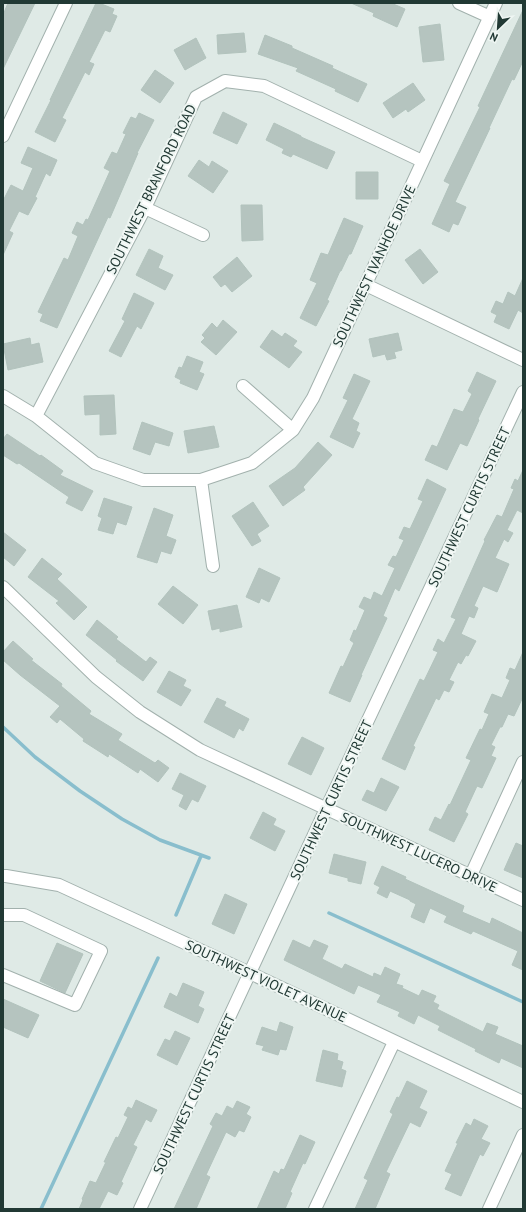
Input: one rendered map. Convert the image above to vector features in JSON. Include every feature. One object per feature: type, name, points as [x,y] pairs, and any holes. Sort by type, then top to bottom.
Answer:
[{"type":"street","points":[[3,136],[66,3]]},
{"type":"street","points":[[459,3],[490,17]]},
{"type":"street","name":"SOUTHWEST IVANHOE DRIVE","points":[[3,396],[36,416],[95,463],[143,480],[201,480],[252,464],[293,430],[313,398],[496,3]]},
{"type":"street","name":"SOUTHWEST BRANFORD ROAD","points":[[36,416],[145,208],[196,97],[225,81],[264,86],[422,162]]},
{"type":"street","points":[[145,208],[203,235]]},
{"type":"street","points":[[366,285],[523,360]]},
{"type":"street","points":[[243,386],[293,430]]},
{"type":"street","name":"SOUTHWEST CURTIS STREET","points":[[140,1209],[326,809],[523,392]]},
{"type":"street","points":[[201,480],[213,566]]},
{"type":"street","name":"SOUTHWEST LUCERO DRIVE","points":[[3,587],[96,677],[140,712],[200,750],[523,900]]},
{"type":"street","points":[[471,875],[523,762]]},
{"type":"street","name":"SOUTHWEST VIOLET AVENUE","points":[[3,876],[59,885],[250,973],[523,1102]]},
{"type":"street","points":[[3,915],[24,915],[101,951],[75,1005],[3,975]]},
{"type":"street","points":[[315,1209],[394,1042]]},
{"type":"street","points":[[489,1209],[523,1135]]},
{"type":"building","points":[[8,3],[35,3],[3,69],[3,15]]},
{"type":"building","points":[[96,3],[114,9],[112,14],[117,16],[110,32],[105,30],[89,62],[94,64],[89,75],[85,72],[62,118],[66,120],[55,142],[35,132]]},
{"type":"building","points":[[351,3],[391,3],[405,9],[397,27],[373,16],[374,13]]},
{"type":"building","points":[[523,10],[523,61],[514,80],[512,79],[455,202],[466,207],[458,225],[453,223],[449,232],[432,224],[450,184],[444,181],[480,107],[478,106]]},
{"type":"building","points":[[440,24],[444,60],[423,62],[419,27]]},
{"type":"building","points":[[244,33],[246,52],[218,54],[217,35]]},
{"type":"building","points":[[265,35],[292,46],[292,48],[333,66],[332,68],[367,84],[358,102],[335,91],[336,89],[296,71],[298,68],[258,54]]},
{"type":"building","points":[[196,38],[206,58],[185,70],[174,50]]},
{"type":"building","points":[[155,70],[174,83],[160,103],[141,90]]},
{"type":"building","points":[[413,83],[425,100],[408,112],[406,109],[393,118],[383,103]]},
{"type":"building","points":[[223,112],[247,124],[237,144],[213,133]]},
{"type":"building","points":[[139,113],[154,120],[137,153],[110,218],[108,217],[57,328],[40,321],[43,314],[38,312],[64,258],[68,260],[78,236],[72,233],[77,222],[83,225],[86,219],[88,220],[110,171],[104,168],[112,152],[117,154],[126,134],[123,133],[131,117],[136,119]]},
{"type":"building","points":[[274,123],[335,152],[327,169],[293,154],[291,157],[282,153],[284,149],[266,140]]},
{"type":"building","points":[[28,147],[57,160],[50,176],[46,173],[35,197],[37,198],[28,215],[19,211],[9,231],[13,233],[3,255],[3,201],[11,185],[23,191],[33,168],[21,163]]},
{"type":"building","points":[[199,160],[209,167],[212,161],[228,171],[213,193],[188,176]]},
{"type":"building","points":[[356,172],[378,172],[378,199],[356,199]]},
{"type":"building","points":[[241,205],[262,205],[263,240],[242,241]]},
{"type":"building","points":[[344,218],[363,226],[351,254],[349,254],[340,271],[327,300],[329,301],[316,326],[300,318],[317,283],[310,280],[321,253],[328,255]]},
{"type":"building","points":[[149,249],[163,256],[158,268],[173,275],[165,290],[136,275]]},
{"type":"building","points":[[420,249],[438,272],[423,284],[405,260]]},
{"type":"building","points":[[237,257],[252,276],[232,292],[225,284],[221,287],[213,277]]},
{"type":"building","points":[[523,278],[523,313],[518,310],[509,329],[494,322],[497,315],[491,312],[496,301],[503,304],[508,292],[515,296]]},
{"type":"building","points":[[134,293],[154,303],[141,329],[137,326],[121,357],[109,351],[125,321],[122,319]]},
{"type":"building","points":[[223,320],[237,332],[216,355],[201,342],[205,338],[202,335],[212,323],[217,328]]},
{"type":"building","points":[[272,330],[282,337],[285,333],[297,341],[293,346],[302,352],[289,368],[260,347]]},
{"type":"building","points":[[398,333],[402,350],[394,352],[396,358],[387,360],[385,354],[373,357],[369,339]]},
{"type":"building","points":[[30,338],[31,345],[39,343],[43,362],[8,370],[3,344]]},
{"type":"building","points":[[187,356],[203,362],[199,372],[204,374],[197,390],[180,383],[181,380],[175,377],[179,367],[182,368]]},
{"type":"building","points":[[477,372],[496,381],[467,446],[460,443],[447,470],[425,460],[432,445],[437,447],[454,409],[463,412],[472,394],[468,391]]},
{"type":"building","points":[[354,374],[370,381],[352,419],[359,423],[356,431],[360,433],[353,448],[330,437],[348,400],[343,398]]},
{"type":"building","points":[[114,395],[116,434],[100,435],[100,414],[85,415],[84,396]]},
{"type":"building","points":[[142,422],[173,433],[169,446],[155,442],[150,455],[133,449]]},
{"type":"building","points":[[214,426],[219,447],[188,453],[184,431]]},
{"type":"building","points":[[7,434],[40,456],[41,455],[63,471],[60,475],[93,491],[82,511],[66,503],[69,497],[19,463],[17,464],[3,455],[3,439]]},
{"type":"building","points":[[318,442],[332,455],[303,487],[305,490],[283,506],[269,486],[295,468]]},
{"type":"building","points":[[523,470],[523,513],[517,510],[507,530],[513,533],[508,542],[504,539],[495,558],[509,564],[497,592],[483,586],[474,606],[478,608],[474,618],[469,616],[461,634],[476,641],[468,656],[466,655],[461,664],[458,662],[449,680],[454,682],[449,692],[444,690],[439,700],[436,698],[413,746],[415,747],[405,770],[382,759],[420,679],[424,681],[438,652],[433,650],[438,639],[444,643],[456,619],[451,617],[485,541],[484,540],[497,515],[502,517],[514,489],[511,488],[515,479],[518,481]]},
{"type":"building","points":[[427,479],[446,489],[399,591],[395,588],[383,616],[387,618],[350,702],[329,693],[341,666],[343,667],[354,643],[350,640],[354,630],[356,631],[365,610],[359,607],[364,597],[371,600],[374,592],[382,596],[395,568],[388,565],[393,556],[396,557],[404,540],[399,538],[404,527],[410,529],[423,501],[418,499]]},
{"type":"building","points":[[104,498],[132,507],[126,525],[117,522],[113,534],[98,530],[102,518],[98,516]]},
{"type":"building","points":[[253,502],[269,526],[257,534],[261,541],[252,546],[232,516]]},
{"type":"building","points":[[154,508],[173,515],[166,536],[176,540],[171,554],[161,551],[157,563],[137,557]]},
{"type":"building","points":[[3,532],[26,550],[14,566],[3,557]]},
{"type":"building","points":[[42,558],[62,574],[57,579],[87,607],[74,620],[56,603],[59,601],[28,577]]},
{"type":"building","points":[[259,568],[280,578],[269,602],[261,598],[259,603],[246,597]]},
{"type":"building","points":[[173,586],[198,605],[183,624],[158,604]]},
{"type":"building","points":[[237,605],[242,627],[220,632],[220,628],[212,630],[208,611]]},
{"type":"building","points":[[97,620],[118,637],[116,639],[146,662],[150,657],[157,662],[143,681],[116,661],[117,660],[86,635]]},
{"type":"building","points":[[13,641],[33,659],[31,660],[62,684],[61,686],[91,711],[89,714],[122,734],[118,740],[155,763],[158,760],[169,768],[158,782],[140,769],[138,773],[109,754],[108,757],[83,741],[84,739],[60,719],[57,723],[50,717],[60,706],[3,660],[3,652]]},
{"type":"building","points":[[523,652],[523,697],[514,716],[508,714],[491,745],[495,747],[491,756],[496,758],[482,788],[477,786],[465,812],[468,814],[454,842],[429,830],[435,817],[441,820],[449,804],[450,805],[471,760],[466,758],[480,729],[482,730],[489,714],[484,712],[492,694],[502,698],[510,680],[506,678],[510,668],[515,670]]},
{"type":"building","points":[[169,671],[186,680],[183,686],[191,690],[181,706],[157,692]]},
{"type":"building","points":[[217,698],[226,702],[224,706],[249,719],[243,731],[239,728],[234,738],[204,722]]},
{"type":"building","points":[[302,737],[324,748],[311,775],[288,764]]},
{"type":"building","points":[[180,773],[206,786],[198,802],[192,799],[186,810],[179,806],[184,795],[172,789]]},
{"type":"building","points":[[381,778],[399,787],[386,811],[362,800],[367,790],[374,793]]},
{"type":"building","points":[[263,812],[276,819],[273,825],[285,831],[275,851],[250,838]]},
{"type":"building","points":[[516,843],[523,846],[523,878],[504,870]]},
{"type":"building","points":[[334,854],[366,862],[361,884],[348,881],[348,878],[329,873]]},
{"type":"building","points":[[382,866],[406,877],[405,879],[464,906],[462,912],[490,924],[492,918],[523,933],[523,970],[512,965],[518,951],[473,931],[471,934],[444,922],[447,916],[430,908],[424,923],[411,917],[416,904],[410,900],[390,891],[387,898],[377,893],[380,887],[374,884]]},
{"type":"building","points":[[225,894],[247,904],[234,934],[212,924]]},
{"type":"building","points":[[293,940],[310,948],[314,940],[328,946],[322,959],[342,969],[345,964],[373,977],[374,973],[381,976],[385,967],[400,974],[396,984],[403,986],[402,988],[419,996],[422,990],[436,996],[433,1002],[439,1005],[437,1009],[483,1032],[487,1023],[498,1027],[495,1034],[523,1046],[523,1068],[501,1058],[499,1063],[475,1051],[476,1049],[438,1030],[440,1026],[418,1015],[414,1024],[398,1016],[400,1012],[377,1002],[381,995],[358,985],[354,994],[284,960]]},
{"type":"building","points":[[57,943],[83,954],[65,993],[40,981]]},
{"type":"building","points":[[183,983],[204,992],[198,1006],[204,1009],[198,1023],[164,1007],[170,993],[177,997]]},
{"type":"building","points":[[3,999],[39,1015],[28,1038],[3,1027]]},
{"type":"building","points":[[280,1022],[293,1027],[286,1050],[280,1049],[278,1055],[262,1050],[264,1046],[256,1044],[262,1027],[277,1032]]},
{"type":"building","points":[[175,1031],[190,1038],[177,1065],[157,1055],[165,1039],[170,1041]]},
{"type":"building","points":[[323,1050],[338,1054],[337,1060],[343,1062],[341,1069],[346,1071],[342,1087],[316,1081]]},
{"type":"building","points":[[407,1081],[427,1091],[419,1108],[427,1112],[420,1127],[410,1122],[386,1172],[390,1174],[375,1209],[355,1209],[368,1180],[364,1178],[393,1114],[390,1112]]},
{"type":"building","points":[[136,1100],[157,1110],[151,1122],[146,1119],[133,1145],[137,1147],[121,1182],[123,1183],[117,1195],[108,1191],[99,1209],[79,1209],[90,1181],[96,1183],[116,1137],[118,1138],[128,1117],[124,1115],[128,1107],[132,1109]]},
{"type":"building","points":[[237,1101],[250,1107],[246,1114],[251,1117],[244,1132],[239,1130],[235,1137],[226,1132],[206,1175],[210,1177],[196,1209],[174,1209],[213,1126],[210,1124],[216,1113],[222,1116],[227,1106],[233,1109]]},
{"type":"building","points":[[474,1119],[488,1126],[481,1139],[490,1143],[483,1156],[480,1154],[461,1196],[445,1189],[452,1174],[445,1171],[466,1123],[471,1126]]},
{"type":"building","points":[[300,1135],[315,1142],[305,1164],[303,1163],[290,1192],[292,1193],[285,1209],[257,1209],[274,1171],[279,1174],[281,1169],[284,1170]]},
{"type":"waterway","points":[[3,727],[35,757],[80,791],[122,819],[160,840],[209,858]]},
{"type":"waterway","points":[[176,915],[201,856]]},
{"type":"waterway","points":[[329,913],[523,1002]]},
{"type":"waterway","points":[[41,1209],[158,958]]}]
